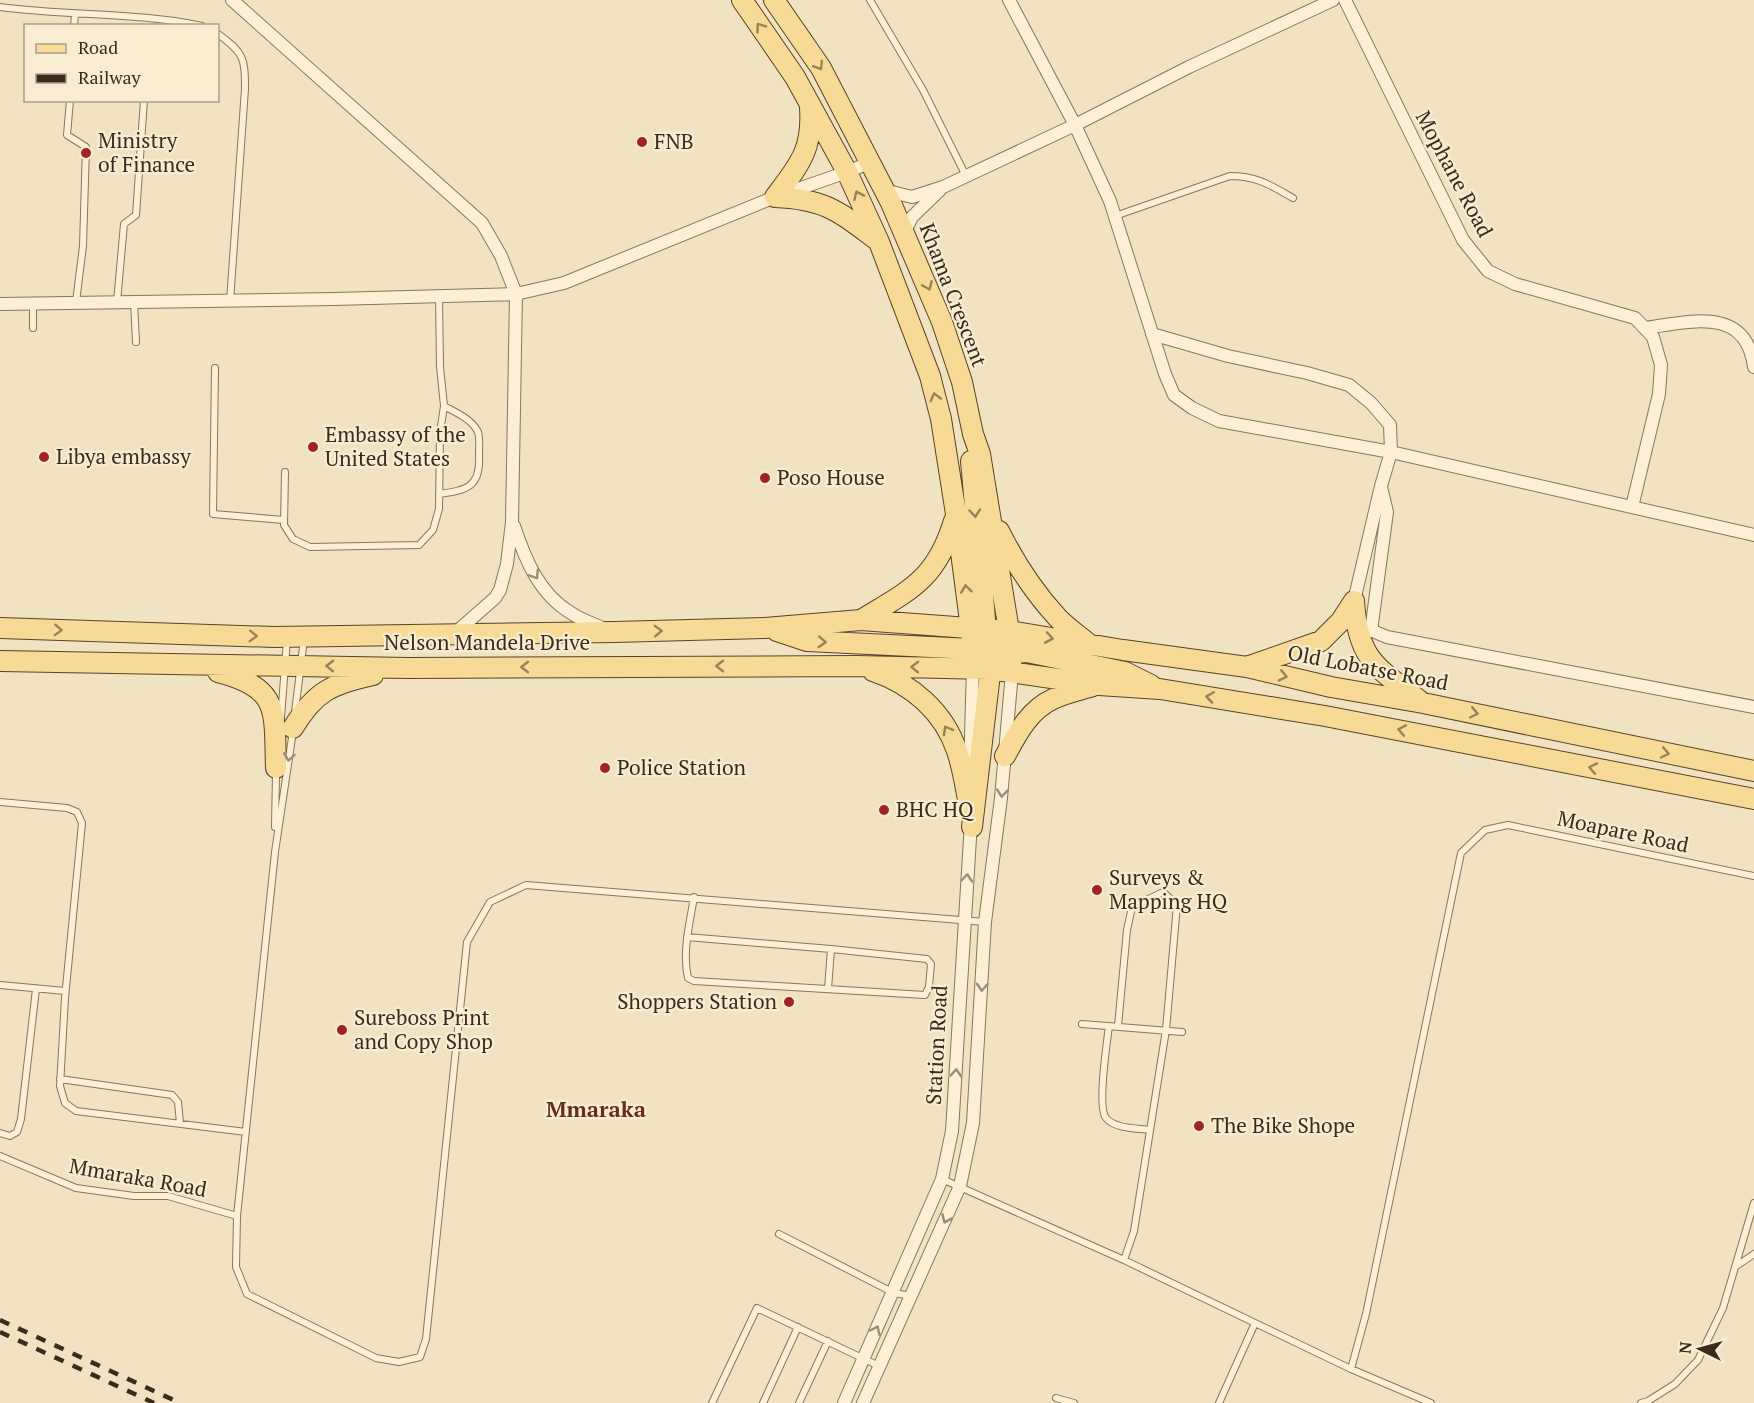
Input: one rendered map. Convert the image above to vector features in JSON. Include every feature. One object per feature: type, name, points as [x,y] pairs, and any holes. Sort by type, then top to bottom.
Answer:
[{"type":"main road","points":[[742,0],[810,102],[848,172],[879,242],[930,376],[941,419],[956,514],[988,647],[1012,672],[1099,685],[1160,689],[1325,716],[1754,799]]},
{"type":"main road","name":"Khama Crescent","points":[[774,0],[821,68],[871,162],[942,322],[962,382],[973,434],[980,453],[992,518],[988,647]]},
{"type":"main road","points":[[775,197],[796,170],[808,147],[811,134],[810,102]]},
{"type":"main road","points":[[775,197],[801,198],[824,204],[879,242]]},
{"type":"main road","points":[[972,827],[985,730],[988,647],[971,468],[973,434]]},
{"type":"main road","points":[[861,620],[905,594],[931,570],[948,542],[956,514]]},
{"type":"main road","points":[[992,518],[1013,560],[1036,592],[1059,619],[1091,645]]},
{"type":"main road","points":[[1354,601],[1363,628],[1365,652],[1374,664],[1423,703]]},
{"type":"main road","points":[[1247,667],[1321,641],[1341,621],[1354,601]]},
{"type":"main road","name":"Nelson Mandela Drive","points":[[0,628],[296,637],[765,628],[861,620],[988,647]]},
{"type":"main road","points":[[765,628],[807,641],[988,647],[1125,672],[1160,689]]},
{"type":"main road","name":"Old Lobatse Road","points":[[988,647],[1091,645],[1247,667],[1331,687],[1423,703],[1754,771]]},
{"type":"main road","name":"Nelson Mandela Drive","points":[[0,661],[408,668],[856,666],[988,647]]},
{"type":"main road","points":[[179,664],[244,679],[267,697],[274,714],[276,768]]},
{"type":"main road","points":[[856,666],[896,680],[918,695],[934,710],[949,730],[958,753],[969,806]]},
{"type":"main road","points":[[293,728],[305,708],[332,687],[345,681],[408,668]]},
{"type":"main road","points":[[1005,756],[1024,722],[1042,706],[1052,699],[1099,685]]},
{"type":"street","points":[[232,0],[482,223],[501,256],[516,294],[513,522],[507,564],[500,590],[495,598],[454,634]]},
{"type":"street","points":[[1009,0],[1094,165],[1114,216],[1174,395],[1219,420],[1391,452],[1754,535]]},
{"type":"street","points":[[884,190],[912,197],[943,187],[1075,125],[1189,67],[1333,0]]},
{"type":"street","name":"Mophane Road","points":[[1345,0],[1463,240],[1488,271],[1515,284],[1635,318],[1645,328]]},
{"type":"street","points":[[0,304],[516,294],[564,283],[775,197],[871,162]]},
{"type":"street","points":[[904,233],[912,217],[943,187]]},
{"type":"street","points":[[1645,328],[1698,321],[1724,324],[1744,338],[1753,358],[1754,367]]},
{"type":"street","points":[[1632,507],[1659,393],[1660,365],[1653,337],[1645,328]]},
{"type":"street","points":[[1152,334],[1228,356],[1307,373],[1349,385],[1371,403],[1390,425],[1391,452],[1354,601]]},
{"type":"street","points":[[1381,486],[1387,512],[1363,628],[1387,637],[1754,707]]},
{"type":"street","points":[[513,522],[524,557],[547,593],[571,614],[614,632]]},
{"type":"street","name":"Station Road","points":[[844,1403],[942,1179],[952,1131],[964,921],[972,827],[969,806],[988,647]]},
{"type":"street","name":"Station Road","points":[[960,1186],[973,1123],[985,922],[1005,756],[1012,672]]},
{"type":"street","points":[[863,1403],[960,1186]]},
{"type":"lane","points":[[870,0],[923,90],[966,176]]},
{"type":"lane","points":[[0,7],[169,19],[193,24]]},
{"type":"lane","points":[[74,24],[75,14]]},
{"type":"lane","points":[[141,17],[141,24]]},
{"type":"lane","points":[[219,34],[242,55],[245,64],[230,301]]},
{"type":"lane","points":[[70,102],[68,135],[86,147],[83,246],[76,303]]},
{"type":"lane","points":[[117,303],[123,224],[136,215],[144,102]]},
{"type":"lane","points":[[1114,216],[1230,176],[1259,179],[1293,198]]},
{"type":"lane","points":[[285,472],[284,525],[293,539],[310,547],[419,545],[433,530],[439,509],[440,433],[444,406],[440,367],[439,296]]},
{"type":"lane","points":[[134,302],[135,342]]},
{"type":"lane","points":[[33,303],[33,328]]},
{"type":"lane","points":[[215,368],[213,514],[284,519]]},
{"type":"lane","points":[[439,494],[466,490],[477,480],[480,464],[478,432],[466,418],[444,406]]},
{"type":"lane","points":[[296,637],[293,728],[274,852],[237,1216],[236,1267],[247,1294],[376,1358],[399,1362],[420,1357],[426,1339],[467,942],[490,902],[526,885],[985,922]]},
{"type":"lane","points":[[274,852],[276,768],[294,666],[296,637]]},
{"type":"lane","points":[[0,802],[67,808],[77,812],[82,824],[65,992],[60,1079],[64,1103],[76,1110],[246,1132]]},
{"type":"lane","name":"Moapare Road","points":[[1351,1369],[1366,1314],[1461,853],[1485,830],[1508,825],[1754,876]]},
{"type":"lane","points":[[1118,1026],[1126,930],[1132,907],[1163,892],[1177,905],[1166,1030],[1134,1231],[1124,1260]]},
{"type":"lane","points":[[687,937],[927,959],[931,964],[929,987],[925,995],[694,981],[688,978],[686,969],[687,937],[694,897]]},
{"type":"lane","points":[[828,989],[831,949]]},
{"type":"lane","points":[[0,985],[65,992]]},
{"type":"lane","points":[[0,1133],[10,1136],[17,1132],[21,1119],[36,989]]},
{"type":"lane","points":[[1082,1024],[1182,1032]]},
{"type":"lane","points":[[1109,1026],[1102,1103],[1105,1117],[1116,1125],[1150,1130]]},
{"type":"lane","points":[[60,1079],[172,1095],[178,1102],[180,1124]]},
{"type":"lane","name":"Mmaraka Road","points":[[0,1156],[76,1188],[134,1196],[168,1196],[237,1216]]},
{"type":"lane","points":[[942,1179],[1124,1260],[1351,1369],[1431,1403]]},
{"type":"lane","points":[[1641,1403],[1675,1384],[1698,1360],[1723,1308],[1752,1221],[1754,1203]]},
{"type":"lane","points":[[779,1234],[894,1293],[911,1297]]},
{"type":"lane","points":[[1735,1267],[1754,1254]]},
{"type":"lane","points":[[712,1403],[757,1308],[879,1367]]},
{"type":"lane","points":[[1220,1403],[1255,1323]]},
{"type":"lane","points":[[763,1403],[798,1327]]},
{"type":"lane","points":[[799,1403],[828,1341]]},
{"type":"lane","points":[[1056,1398],[1074,1403]]},
{"type":"railway","points":[[0,1320],[180,1403]]},
{"type":"railway","points":[[0,1332],[154,1403]]},
{"type":"place","name":"FNB","points":[[642,142]]},
{"type":"place","name":"Ministry of Finance","points":[[86,153]]},
{"type":"place","name":"Embassy of the United States","points":[[313,447]]},
{"type":"place","name":"Libya embassy","points":[[44,457]]},
{"type":"place","name":"Poso House","points":[[765,478]]},
{"type":"place","name":"Police Station","points":[[605,768]]},
{"type":"place","name":"BHC HQ","points":[[884,810]]},
{"type":"place","name":"Surveys & Mapping HQ","points":[[1097,890]]},
{"type":"place","name":"Shoppers Station","points":[[789,1002]]},
{"type":"place","name":"Sureboss Print and Copy Shop","points":[[342,1030]]},
{"type":"place","name":"The Bike Shope","points":[[1199,1126]]},
{"type":"district","name":"Mmaraka","points":[[596,1109]]}]
